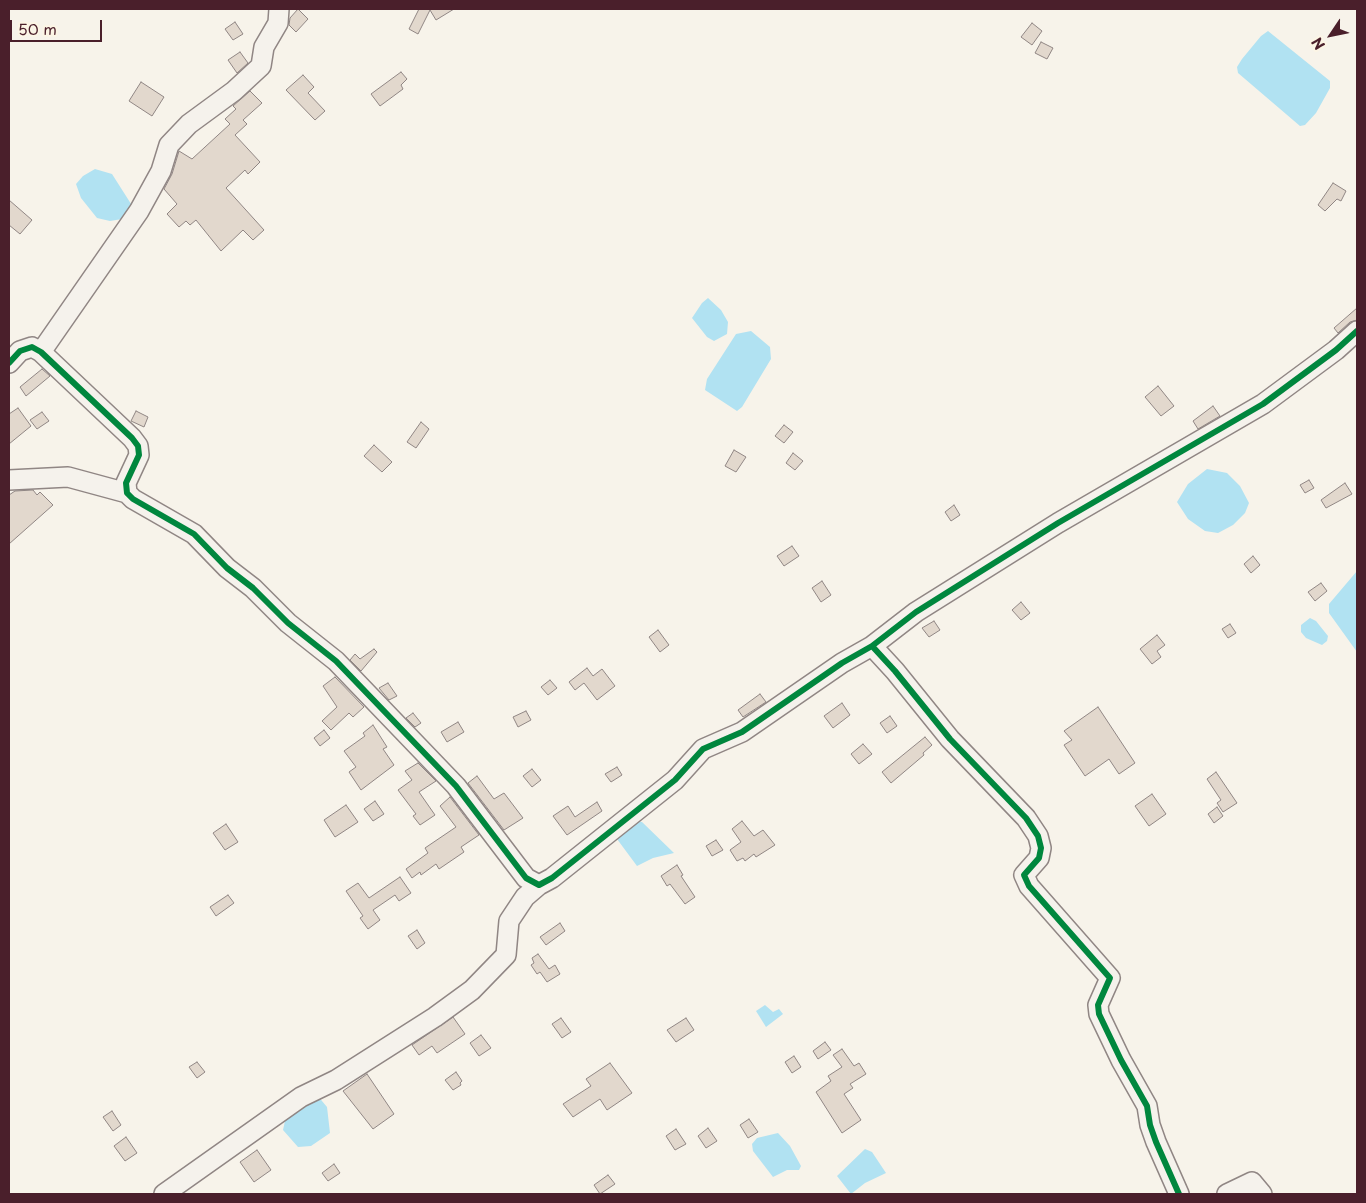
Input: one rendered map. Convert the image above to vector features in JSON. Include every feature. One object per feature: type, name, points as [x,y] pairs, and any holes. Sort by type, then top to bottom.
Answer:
[{"type":"street","points":[[41,352],[139,211],[161,171],[169,145],[189,124],[234,91],[261,66],[264,48],[278,23],[279,9]]},
{"type":"street","points":[[164,1194],[301,1097],[336,1080],[435,1017],[472,990],[506,955],[509,922],[525,897],[539,885],[552,878],[675,780],[703,749],[742,732],[842,663],[872,646],[916,612],[1058,523],[1263,404],[1336,350],[1357,331]]},
{"type":"street","points":[[9,363],[20,352],[32,347],[41,352],[138,446],[139,455],[126,483],[127,493]]},
{"type":"street","points":[[9,480],[68,477],[127,493],[133,499],[194,534],[227,568],[253,588],[288,623],[336,661],[449,779],[526,878],[539,885]]},
{"type":"street","points":[[872,646],[896,671],[950,739],[1026,818],[1038,836],[1041,848],[1039,858],[1024,875],[1029,886],[1110,978],[1098,1005],[1099,1014],[1121,1060],[1147,1106],[1156,1142],[1178,1194]]},
{"type":"street","points":[[1227,1194],[1252,1182],[1260,1189],[1262,1194]]},
{"type":"water","points":[[1268,31],[1330,81],[1330,88],[1316,113],[1305,125],[1300,126],[1238,73],[1237,67],[1242,59],[1261,36]]},
{"type":"water","points":[[95,169],[112,174],[133,207],[122,219],[110,221],[97,218],[81,198],[76,184],[83,176]]},
{"type":"water","points":[[708,298],[721,310],[728,322],[727,334],[714,341],[707,337],[692,318],[702,303]]},
{"type":"water","points":[[751,331],[770,347],[771,359],[742,407],[737,411],[705,390],[707,379],[736,334]]},
{"type":"water","points":[[1207,469],[1227,473],[1240,486],[1249,503],[1245,513],[1233,525],[1218,533],[1205,531],[1188,519],[1177,502],[1188,484]]},
{"type":"water","points":[[1357,571],[1357,652],[1329,613],[1329,604]]},
{"type":"water","points":[[1310,618],[1316,621],[1328,636],[1327,641],[1322,645],[1306,638],[1301,632],[1301,625]]},
{"type":"water","points":[[632,820],[642,822],[674,853],[653,858],[637,866],[617,839],[620,831]]},
{"type":"water","points":[[765,1005],[773,1012],[779,1009],[783,1014],[766,1027],[756,1011]]},
{"type":"water","points":[[317,1095],[327,1107],[330,1133],[311,1146],[298,1147],[283,1130],[287,1112]]},
{"type":"water","points":[[778,1133],[790,1146],[801,1166],[799,1170],[787,1170],[773,1177],[753,1151],[752,1144],[757,1138]]},
{"type":"water","points":[[865,1149],[872,1152],[886,1173],[865,1183],[851,1194],[837,1176]]},
{"type":"building","points":[[298,9],[308,19],[296,32],[289,25],[290,18]]},
{"type":"building","points":[[419,9],[454,9],[436,20],[430,10],[418,34],[409,29]]},
{"type":"building","points":[[235,22],[243,34],[233,40],[225,29]]},
{"type":"building","points":[[1032,23],[1042,31],[1032,45],[1021,37]]},
{"type":"building","points":[[1041,42],[1053,48],[1047,59],[1035,53]]},
{"type":"building","points":[[240,52],[248,63],[237,73],[228,60]]},
{"type":"building","points":[[401,72],[407,79],[401,85],[403,89],[380,106],[371,94]]},
{"type":"building","points":[[303,75],[314,87],[308,93],[325,111],[315,120],[286,90]]},
{"type":"building","points":[[141,82],[164,97],[152,116],[129,101]]},
{"type":"building","points":[[250,91],[262,103],[243,120],[247,124],[235,135],[260,162],[248,174],[245,170],[226,188],[264,230],[253,240],[243,230],[221,251],[196,220],[190,225],[186,221],[179,227],[167,214],[177,204],[164,189],[172,174],[179,151],[192,159],[230,124],[225,119],[236,109],[233,106]]},
{"type":"building","points":[[1333,183],[1346,191],[1341,201],[1337,199],[1325,211],[1318,205]]},
{"type":"building","points":[[9,200],[32,220],[20,234],[9,225]]},
{"type":"building","points":[[1357,308],[1357,320],[1350,322],[1338,333],[1334,328]]},
{"type":"building","points":[[42,369],[50,376],[26,396],[20,387]]},
{"type":"building","points":[[1158,386],[1174,406],[1161,416],[1145,397]]},
{"type":"building","points":[[1213,406],[1220,416],[1198,429],[1193,421]]},
{"type":"building","points":[[18,408],[31,426],[9,444],[9,414]]},
{"type":"building","points":[[136,411],[148,417],[144,427],[131,421]]},
{"type":"building","points":[[42,412],[49,421],[37,429],[30,420]]},
{"type":"building","points":[[421,422],[429,429],[416,448],[407,442]]},
{"type":"building","points":[[784,425],[793,432],[784,443],[775,436]]},
{"type":"building","points":[[374,445],[392,462],[382,472],[364,456]]},
{"type":"building","points":[[734,450],[746,457],[736,472],[725,466]]},
{"type":"building","points":[[793,453],[803,461],[795,470],[786,463]]},
{"type":"building","points":[[1309,480],[1314,488],[1305,493],[1300,485]]},
{"type":"building","points":[[1345,483],[1352,494],[1326,508],[1321,500]]},
{"type":"building","points":[[33,490],[37,495],[40,492],[53,505],[9,544],[9,495],[15,491]]},
{"type":"building","points":[[954,505],[960,515],[951,521],[945,512]]},
{"type":"building","points":[[792,546],[799,556],[784,566],[777,556]]},
{"type":"building","points":[[1253,556],[1260,565],[1251,573],[1244,564]]},
{"type":"building","points":[[822,581],[831,595],[821,602],[812,588]]},
{"type":"building","points":[[1321,583],[1327,591],[1315,601],[1308,592]]},
{"type":"building","points":[[1021,602],[1030,613],[1021,620],[1012,610]]},
{"type":"building","points":[[934,621],[940,630],[929,637],[922,628]]},
{"type":"building","points":[[1230,624],[1236,633],[1228,638],[1222,629]]},
{"type":"building","points":[[658,630],[669,645],[660,652],[649,637]]},
{"type":"building","points":[[1157,635],[1165,645],[1157,651],[1161,657],[1152,664],[1140,649]]},
{"type":"building","points":[[374,649],[377,652],[361,671],[350,660],[355,654],[360,659]]},
{"type":"building","points":[[587,668],[593,676],[602,669],[615,686],[597,700],[584,683],[575,690],[569,682]]},
{"type":"building","points":[[335,677],[364,707],[353,717],[349,713],[331,730],[322,721],[337,707],[323,686]]},
{"type":"building","points":[[550,680],[557,688],[548,695],[541,687]]},
{"type":"building","points":[[388,683],[397,696],[389,700],[379,688]]},
{"type":"building","points":[[760,694],[766,702],[743,717],[738,710]]},
{"type":"building","points":[[842,703],[850,715],[833,728],[824,716]]},
{"type":"building","points":[[1098,707],[1135,763],[1119,774],[1109,759],[1085,776],[1064,745],[1072,740],[1064,731]]},
{"type":"building","points":[[526,711],[531,720],[518,727],[513,717]]},
{"type":"building","points":[[413,713],[421,723],[415,727],[406,718]]},
{"type":"building","points":[[890,716],[897,726],[887,733],[880,723]]},
{"type":"building","points":[[458,722],[464,732],[447,742],[441,732]]},
{"type":"building","points":[[373,725],[387,747],[383,749],[394,765],[361,790],[349,772],[356,767],[344,751],[365,736],[363,733]]},
{"type":"building","points":[[324,730],[330,738],[320,746],[314,738]]},
{"type":"building","points":[[925,737],[932,745],[923,753],[924,755],[891,783],[882,772]]},
{"type":"building","points":[[863,744],[872,754],[859,764],[851,754]]},
{"type":"building","points":[[418,763],[436,781],[419,792],[435,815],[420,825],[413,816],[416,814],[398,790],[412,780],[405,771]]},
{"type":"building","points":[[617,767],[622,775],[611,782],[605,774]]},
{"type":"building","points":[[532,769],[541,780],[532,787],[523,776]]},
{"type":"building","points":[[1216,772],[1237,803],[1223,812],[1217,803],[1221,800],[1207,779]]},
{"type":"building","points":[[477,776],[494,799],[504,793],[523,818],[504,830],[468,783]]},
{"type":"building","points":[[1152,794],[1166,814],[1149,826],[1135,806]]},
{"type":"building","points":[[450,797],[479,835],[461,847],[464,852],[439,869],[436,864],[421,875],[420,872],[412,878],[406,869],[428,853],[425,848],[456,827],[440,806]]},
{"type":"building","points":[[375,801],[384,814],[373,821],[364,809]]},
{"type":"building","points":[[597,802],[602,811],[567,835],[553,816],[568,806],[575,817]]},
{"type":"building","points":[[346,805],[358,822],[335,837],[324,820]]},
{"type":"building","points":[[1217,807],[1223,816],[1214,823],[1208,814]]},
{"type":"building","points":[[742,821],[754,836],[763,830],[775,845],[756,857],[754,854],[745,861],[743,858],[737,861],[730,850],[741,842],[732,829]]},
{"type":"building","points":[[226,824],[238,842],[225,850],[213,833]]},
{"type":"building","points":[[716,840],[723,850],[712,856],[706,846]]},
{"type":"building","points":[[677,865],[683,875],[681,876],[695,897],[685,904],[670,884],[667,886],[661,876]]},
{"type":"building","points":[[400,877],[411,893],[399,901],[395,895],[373,910],[380,920],[368,929],[360,918],[363,916],[346,891],[358,883],[369,898]]},
{"type":"building","points":[[228,895],[234,903],[216,916],[210,907]]},
{"type":"building","points":[[560,923],[565,931],[546,945],[540,937]]},
{"type":"building","points":[[417,930],[425,943],[417,949],[408,936]]},
{"type":"building","points":[[538,954],[549,969],[555,965],[560,974],[547,982],[540,972],[537,974],[531,965],[534,963],[532,958]]},
{"type":"building","points":[[453,1017],[465,1034],[437,1053],[432,1046],[419,1055],[412,1045]]},
{"type":"building","points":[[561,1018],[571,1032],[562,1038],[552,1024]]},
{"type":"building","points":[[686,1018],[694,1030],[676,1042],[667,1030]]},
{"type":"building","points":[[481,1035],[491,1048],[479,1056],[470,1043]]},
{"type":"building","points":[[825,1042],[831,1050],[818,1059],[813,1051]]},
{"type":"building","points":[[842,1049],[854,1066],[859,1063],[866,1074],[850,1084],[853,1088],[844,1094],[861,1120],[842,1133],[816,1092],[831,1081],[828,1076],[842,1067],[833,1055]]},
{"type":"building","points":[[794,1056],[801,1067],[792,1073],[785,1062]]},
{"type":"building","points":[[197,1062],[205,1072],[197,1078],[189,1067]]},
{"type":"building","points":[[610,1063],[632,1093],[607,1110],[600,1099],[573,1117],[563,1104],[591,1086],[586,1079]]},
{"type":"building","points":[[456,1072],[462,1081],[461,1085],[453,1090],[445,1080]]},
{"type":"building","points":[[367,1074],[394,1114],[373,1129],[343,1091]]},
{"type":"building","points":[[112,1111],[121,1125],[113,1131],[103,1117]]},
{"type":"building","points":[[749,1119],[758,1132],[748,1138],[740,1125]]},
{"type":"building","points":[[708,1128],[717,1141],[706,1148],[698,1136]]},
{"type":"building","points":[[676,1129],[686,1144],[675,1150],[666,1136]]},
{"type":"building","points":[[126,1137],[137,1153],[125,1161],[114,1146]]},
{"type":"building","points":[[257,1150],[271,1170],[254,1182],[240,1162]]},
{"type":"building","points":[[334,1164],[340,1173],[328,1181],[322,1173]]},
{"type":"building","points":[[608,1175],[615,1184],[600,1194],[594,1185]]},
{"type":"cycle path","points":[[872,646],[916,612],[1058,523],[1263,404],[1336,350],[1357,331]]},
{"type":"cycle path","points":[[9,363],[20,351],[32,347],[41,352],[132,438],[138,446],[139,455],[126,483],[127,493],[133,499],[194,534],[227,568],[253,588],[288,623],[336,661],[456,786],[526,878],[539,885],[552,878],[675,780],[703,749],[742,732],[842,663],[872,646],[895,671],[950,739],[1026,818],[1038,836],[1041,848],[1039,858],[1024,875],[1029,886],[1110,978],[1098,1005],[1099,1014],[1121,1060],[1147,1106],[1150,1125],[1156,1142],[1179,1194]]}]
